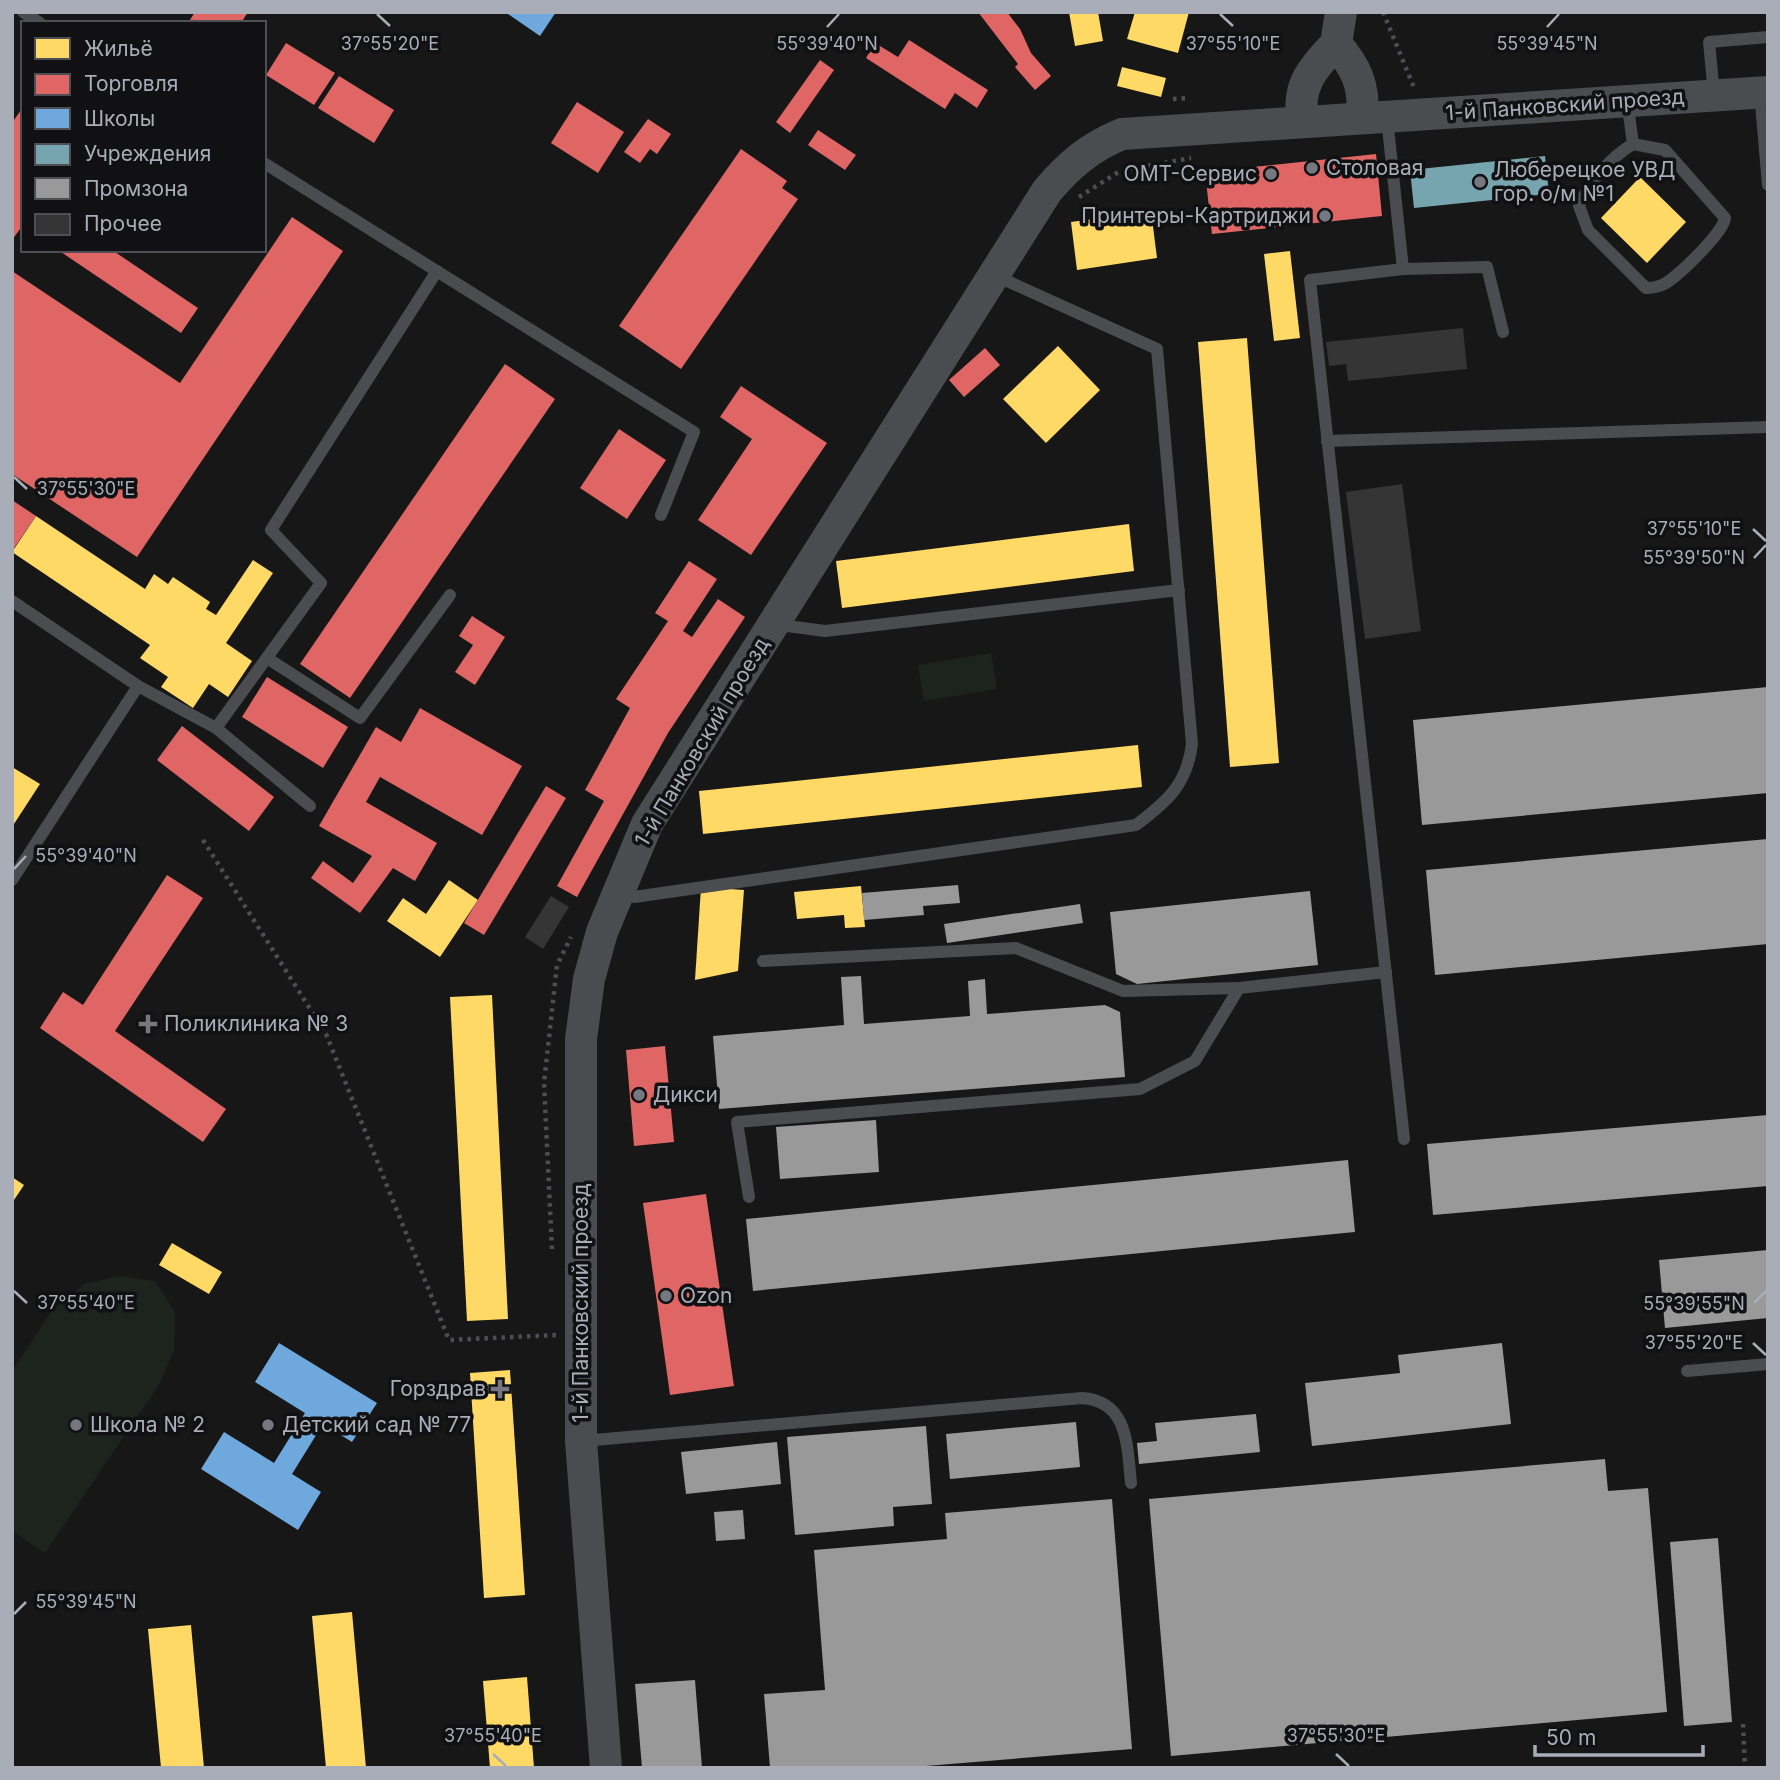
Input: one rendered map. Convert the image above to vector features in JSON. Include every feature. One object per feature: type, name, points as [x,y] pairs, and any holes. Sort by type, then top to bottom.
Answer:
[{"type":"street","points":[[1303,120],[1300,98],[1302,89],[1311,72],[1336,44],[1341,12]]},
{"type":"street","points":[[1336,44],[1361,79],[1375,117]]},
{"type":"street","name":"1-й Панковский проезд","points":[[606,1768],[581,1441],[581,1039],[589,979],[619,889],[647,824],[1047,191],[1068,166],[1098,144],[1122,134],[1303,120],[1764,92]]},
{"type":"lane","points":[[1714,94],[1709,42],[1768,37]]},
{"type":"lane","points":[[1764,92],[1768,185]]},
{"type":"lane","points":[[1626,100],[1633,144]]},
{"type":"lane","points":[[1375,117],[1403,269]]},
{"type":"lane","points":[[1633,144],[1665,150],[1725,218],[1720,231],[1673,279],[1653,288],[1646,288],[1588,230],[1579,206],[1594,181],[1633,144]]},
{"type":"lane","points":[[266,164],[694,432],[661,515]]},
{"type":"lane","points":[[1404,1139],[1310,280],[1403,269],[1487,267],[1503,332]]},
{"type":"lane","points":[[216,728],[321,583],[271,530],[437,271]]},
{"type":"lane","points":[[619,889],[634,897],[1136,825],[1182,783],[1190,764],[1192,744],[1157,349],[994,275]]},
{"type":"lane","points":[[1327,441],[1768,427]]},
{"type":"lane","points":[[776,620],[787,626],[825,631],[1179,590]]},
{"type":"lane","points":[[267,658],[359,718],[450,596]]},
{"type":"lane","points":[[12,601],[138,686],[216,728],[310,806]]},
{"type":"lane","points":[[12,880],[138,686]]},
{"type":"lane","points":[[764,961],[1016,948],[1123,991],[1238,988],[1386,972]]},
{"type":"lane","points":[[749,1197],[737,1122],[1140,1088],[1195,1062],[1238,988]]},
{"type":"lane","points":[[1687,1371],[1768,1364]]},
{"type":"lane","points":[[581,1441],[1082,1398],[1107,1404],[1118,1416],[1125,1429],[1131,1483]]},
{"type":"path","points":[[1383,12],[1418,98]]},
{"type":"path","points":[[1173,99],[1188,98]]},
{"type":"path","points":[[1069,204],[1120,171],[1198,157]]},
{"type":"path","points":[[203,840],[326,1034],[449,1340],[556,1335]]},
{"type":"path","points":[[1743,1724],[1745,1768]]},
{"type":"shaded area","points":[[991,653],[997,689],[924,701],[918,665]]},
{"type":"shaded area","points":[[120,1276],[155,1281],[175,1312],[174,1350],[160,1383],[45,1553],[12,1531],[12,1371],[53,1309],[85,1284]]},
{"type":"building: Жильё","points":[[1069,12],[1098,12],[1103,41],[1075,46]]},
{"type":"building: Жильё","points":[[1135,12],[1189,12],[1178,53],[1127,39]]},
{"type":"building: Жильё","points":[[1122,67],[1166,78],[1161,97],[1117,86]]},
{"type":"building: Жильё","points":[[1640,177],[1686,222],[1647,263],[1601,218]]},
{"type":"building: Жильё","points":[[1151,211],[1157,258],[1077,270],[1071,222]]},
{"type":"building: Жильё","points":[[1290,251],[1300,338],[1274,341],[1264,254]]},
{"type":"building: Жильё","points":[[1247,338],[1279,763],[1230,767],[1198,342]]},
{"type":"building: Жильё","points":[[1058,346],[1100,390],[1046,443],[1003,399]]},
{"type":"building: Жильё","points":[[36,516],[145,589],[154,574],[168,584],[173,577],[210,602],[206,609],[216,615],[253,560],[273,573],[226,643],[252,661],[228,697],[209,684],[193,708],[161,687],[168,677],[140,658],[150,645],[12,552]]},
{"type":"building: Жильё","points":[[1129,524],[1134,571],[842,608],[836,561]]},
{"type":"building: Жильё","points":[[1138,745],[1142,787],[703,834],[699,791]]},
{"type":"building: Жильё","points":[[12,767],[40,784],[12,827]]},
{"type":"building: Жильё","points":[[449,880],[478,900],[440,957],[387,921],[403,898],[426,914]]},
{"type":"building: Жильё","points":[[861,886],[865,927],[845,928],[844,915],[797,919],[794,892]]},
{"type":"building: Жильё","points":[[701,887],[744,890],[738,971],[695,980]]},
{"type":"building: Жильё","points":[[492,995],[508,1319],[467,1321],[450,997]]},
{"type":"building: Жильё","points":[[12,1177],[24,1185],[12,1203]]},
{"type":"building: Жильё","points":[[172,1243],[222,1272],[209,1294],[159,1265]]},
{"type":"building: Жильё","points":[[510,1370],[525,1595],[484,1598],[470,1373]]},
{"type":"building: Жильё","points":[[352,1612],[366,1768],[326,1768],[312,1616]]},
{"type":"building: Жильё","points":[[191,1625],[204,1768],[161,1768],[148,1629]]},
{"type":"building: Жильё","points":[[527,1677],[534,1768],[490,1768],[483,1681]]},
{"type":"building: Торговля","points":[[195,12],[248,12],[242,21],[189,21]]},
{"type":"building: Торговля","points":[[978,12],[1007,12],[1020,29],[1031,53],[1051,76],[1035,90],[1015,67],[1018,64]]},
{"type":"building: Торговля","points":[[909,40],[988,90],[977,108],[955,93],[945,109],[866,58],[875,43],[898,57]]},
{"type":"building: Торговля","points":[[286,43],[335,73],[314,105],[266,75]]},
{"type":"building: Торговля","points":[[820,60],[834,70],[790,133],[776,122]]},
{"type":"building: Торговля","points":[[339,76],[394,110],[374,143],[318,108]]},
{"type":"building: Торговля","points":[[577,102],[624,132],[598,173],[551,143]]},
{"type":"building: Торговля","points":[[21,110],[21,228],[12,240],[12,123]]},
{"type":"building: Торговля","points":[[648,119],[671,134],[657,154],[650,149],[640,163],[624,152]]},
{"type":"building: Торговля","points":[[818,130],[856,155],[845,170],[808,145]]},
{"type":"building: Торговля","points":[[741,149],[787,181],[782,188],[798,199],[681,369],[619,326]]},
{"type":"building: Торговля","points":[[1376,154],[1382,216],[1212,234],[1205,172]]},
{"type":"building: Торговля","points":[[292,217],[343,251],[137,557],[12,474],[12,271],[180,383]]},
{"type":"building: Торговля","points":[[61,252],[115,252],[198,308],[181,333]]},
{"type":"building: Торговля","points":[[985,348],[1000,365],[964,397],[949,380]]},
{"type":"building: Торговля","points":[[505,364],[555,399],[350,698],[300,664]]},
{"type":"building: Торговля","points":[[741,386],[827,443],[751,555],[698,520],[752,439],[720,417]]},
{"type":"building: Торговля","points":[[619,429],[666,460],[627,519],[580,488]]},
{"type":"building: Торговля","points":[[12,500],[36,516],[12,551]]},
{"type":"building: Торговля","points":[[689,561],[717,579],[683,631],[692,637],[718,599],[745,617],[668,733],[577,897],[557,886],[604,801],[585,790],[630,708],[616,699],[668,621],[655,613]]},
{"type":"building: Торговля","points":[[472,616],[505,637],[475,685],[455,672],[473,645],[459,636]]},
{"type":"building: Торговля","points":[[267,677],[348,727],[323,768],[242,717]]},
{"type":"building: Торговля","points":[[420,708],[522,766],[482,835],[380,777],[366,802],[437,843],[415,881],[393,868],[360,913],[311,878],[323,861],[353,883],[372,856],[319,826],[376,727],[401,742]]},
{"type":"building: Торговля","points":[[182,726],[274,797],[249,831],[157,760]]},
{"type":"building: Торговля","points":[[546,786],[566,798],[484,935],[464,923]]},
{"type":"building: Торговля","points":[[167,875],[203,898],[115,1031],[226,1109],[203,1142],[40,1028],[63,992],[83,1005]]},
{"type":"building: Торговля","points":[[665,1046],[674,1142],[634,1146],[626,1050]]},
{"type":"building: Торговля","points":[[706,1194],[734,1386],[670,1395],[643,1203]]},
{"type":"building: Школы","points":[[505,12],[556,12],[540,36]]},
{"type":"building: Школы","points":[[279,1343],[377,1403],[352,1442],[323,1424],[292,1474],[321,1492],[298,1530],[201,1469],[224,1432],[274,1463],[305,1413],[255,1382]]},
{"type":"building: Учреждения","name":"Люберецкое УВД гор. о/м №1","points":[[1545,156],[1549,194],[1414,208],[1410,170]]},
{"type":"building: Промзона","points":[[1768,687],[1768,793],[1422,825],[1413,720]]},
{"type":"building: Промзона","points":[[1768,839],[1768,944],[1435,975],[1426,870]]},
{"type":"building: Промзона","points":[[958,885],[960,903],[923,906],[924,915],[864,920],[862,893]]},
{"type":"building: Промзона","points":[[1310,891],[1318,965],[1137,984],[1116,974],[1110,912]]},
{"type":"building: Промзона","points":[[1080,904],[1083,923],[947,943],[944,924]]},
{"type":"building: Промзона","points":[[861,976],[864,1024],[970,1016],[968,981],[985,979],[987,1014],[1105,1005],[1120,1012],[1125,1077],[719,1109],[713,1036],[844,1025],[841,977]]},
{"type":"building: Промзона","points":[[1768,1115],[1768,1186],[1433,1215],[1427,1144]]},
{"type":"building: Промзона","points":[[876,1120],[879,1172],[780,1179],[776,1127]]},
{"type":"building: Промзона","points":[[1348,1160],[1355,1232],[753,1291],[746,1219]]},
{"type":"building: Промзона","points":[[1768,1250],[1768,1318],[1665,1328],[1659,1260]]},
{"type":"building: Промзона","points":[[1502,1343],[1511,1424],[1312,1446],[1305,1383],[1400,1373],[1398,1355]]},
{"type":"building: Промзона","points":[[1256,1414],[1260,1452],[1139,1464],[1137,1443],[1157,1441],[1155,1423]]},
{"type":"building: Промзона","points":[[1076,1422],[1080,1467],[950,1479],[946,1434]]},
{"type":"building: Промзона","points":[[926,1426],[932,1504],[893,1507],[894,1526],[795,1535],[787,1437]]},
{"type":"building: Промзона","points":[[777,1442],[781,1484],[686,1494],[681,1452]]},
{"type":"building: Промзона","points":[[1605,1459],[1608,1491],[1648,1488],[1667,1712],[1171,1756],[1149,1499]]},
{"type":"building: Промзона","points":[[1112,1499],[1132,1749],[901,1768],[770,1768],[764,1694],[825,1690],[814,1550],[947,1539],[945,1513]]},
{"type":"building: Промзона","points":[[743,1510],[745,1539],[716,1541],[714,1512]]},
{"type":"building: Промзона","points":[[1718,1538],[1732,1722],[1684,1726],[1670,1542]]},
{"type":"building: Промзона","points":[[695,1680],[702,1768],[642,1768],[635,1684]]},
{"type":"building: Прочее","points":[[1463,328],[1467,369],[1348,381],[1346,364],[1329,366],[1326,342]]},
{"type":"building: Прочее","points":[[1402,484],[1421,631],[1365,639],[1346,492]]},
{"type":"building: Прочее","points":[[551,896],[569,907],[543,949],[525,937]]},
{"type":"place","name":"Столовая","points":[[1312,168]]},
{"type":"place","name":"ОМТ-Сервис","points":[[1271,174]]},
{"type":"place","name":"Люберецкое УВД гор. о/м №1","points":[[1480,182]]},
{"type":"place","name":"Принтеры-Картриджи","points":[[1325,216]]},
{"type":"place","name":"Поликлиника № 3","points":[[148,1024]]},
{"type":"place","name":"Дикси","points":[[639,1095]]},
{"type":"place","name":"Ozon","points":[[666,1296]]},
{"type":"place","name":"Горздрав","points":[[500,1389]]},
{"type":"place","name":"Школа № 2","points":[[76,1425]]},
{"type":"place","name":"Детский сад № 77","points":[[268,1425]]}]
